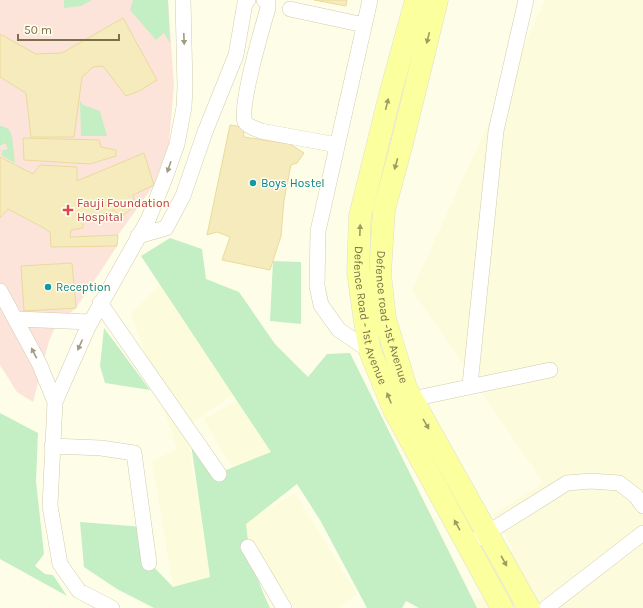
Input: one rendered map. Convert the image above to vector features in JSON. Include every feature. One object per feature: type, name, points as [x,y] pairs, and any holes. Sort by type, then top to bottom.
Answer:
[{"type":"main road","name":"Defence Road - 1st Avenue","points":[[416,0],[390,95],[360,216],[358,272],[370,351],[394,410],[502,608]]},
{"type":"main road","name":"Defence road -1st Avenue","points":[[437,0],[384,210],[380,274],[385,319],[406,388],[529,608]]},
{"type":"street","points":[[112,608],[79,591],[60,564],[50,506],[55,402],[90,322],[148,220],[166,178],[177,144],[184,106],[183,0]]},
{"type":"street","points":[[138,236],[166,228],[183,196],[205,132],[236,55],[245,3],[248,0]]},
{"type":"street","points":[[264,0],[268,3],[268,8],[246,93],[243,117],[245,122],[249,126],[261,130],[337,145]]},
{"type":"street","points":[[370,0],[318,231],[317,286],[321,305],[340,330],[370,351]]},
{"type":"street","points":[[470,385],[496,131],[526,0]]},
{"type":"street","points":[[290,9],[364,25]]},
{"type":"street","points":[[0,291],[17,319],[39,362],[55,402]]},
{"type":"street","points":[[100,303],[219,474]]},
{"type":"street","points":[[17,319],[90,322]]},
{"type":"street","points":[[412,399],[470,385],[550,370]]},
{"type":"street","points":[[52,446],[101,448],[134,453],[150,563]]},
{"type":"street","points":[[467,544],[488,533],[567,483],[591,481],[619,483],[636,496],[643,506]]},
{"type":"street","points":[[546,608],[643,533]]},
{"type":"street","points":[[248,547],[284,608]]},
{"type":"shaded area","name":"Fauji Foundation Hospital","points":[[0,0],[168,0],[174,85],[169,143],[154,185],[118,235],[117,246],[76,308],[56,325],[49,341],[33,402],[17,392],[0,365]]},
{"type":"shaded area","points":[[64,0],[92,0],[81,6],[64,8]]},
{"type":"shaded area","points":[[133,0],[168,0],[170,43],[164,33],[156,40],[130,10]]},
{"type":"shaded area","points":[[545,0],[643,0],[643,608],[454,608],[494,592],[513,549],[493,515],[541,484],[542,481],[412,290]]},
{"type":"shaded area","points":[[80,101],[83,105],[100,111],[107,136],[81,136]]},
{"type":"shaded area","points":[[0,126],[9,129],[12,136],[15,163],[1,155],[3,150],[8,149],[5,143],[0,146]]},
{"type":"shaded area","points":[[170,238],[202,249],[206,279],[239,292],[275,344],[308,377],[327,354],[350,353],[477,608],[419,608],[406,601],[402,608],[367,608],[320,520],[297,484],[246,524],[254,567],[270,608],[154,608],[117,589],[84,567],[80,522],[144,527],[150,563],[173,587],[210,577],[189,430],[219,473],[271,452],[141,256]]},
{"type":"shaded area","points":[[273,261],[301,262],[301,324],[270,321]]},
{"type":"shaded area","points":[[160,284],[235,393],[186,427],[210,577],[173,587],[152,461],[177,449],[131,313]]},
{"type":"shaded area","points":[[104,328],[150,390],[105,383],[100,366]]},
{"type":"shaded area","points":[[240,399],[271,452],[236,474],[203,419]]},
{"type":"shaded area","points":[[0,413],[38,433],[36,481],[44,554],[35,566],[45,574],[53,575],[67,596],[0,559]]},
{"type":"shaded area","points":[[295,493],[357,594],[338,608],[294,608],[248,537],[246,524],[253,518]]},
{"type":"building","points":[[314,0],[347,0],[346,6]]},
{"type":"building","points":[[123,18],[157,80],[139,91],[126,96],[103,66],[93,67],[82,77],[74,137],[31,137],[26,93],[0,77],[0,34],[36,54],[62,53]]},
{"type":"building","name":"Boys Hostel","points":[[230,125],[243,127],[244,137],[290,144],[304,153],[297,163],[291,165],[284,200],[281,236],[270,270],[222,260],[230,237],[217,232],[207,235]]},
{"type":"building","points":[[23,138],[99,140],[101,147],[116,150],[116,156],[90,164],[24,160]]},
{"type":"building","points":[[144,153],[154,185],[133,195],[135,206],[121,217],[114,210],[83,222],[83,228],[71,230],[70,237],[118,235],[117,246],[51,247],[50,232],[42,227],[8,209],[0,218],[0,157],[33,174],[40,165],[77,167],[77,181]]},
{"type":"building","name":"Reception","points":[[72,263],[76,308],[24,311],[21,266]]},
{"type":"place","name":"Boys Hostel","points":[[253,183]]},
{"type":"place","name":"Fauji Foundation Hospital","points":[[68,210]]},
{"type":"place","name":"Reception","points":[[48,287]]}]
